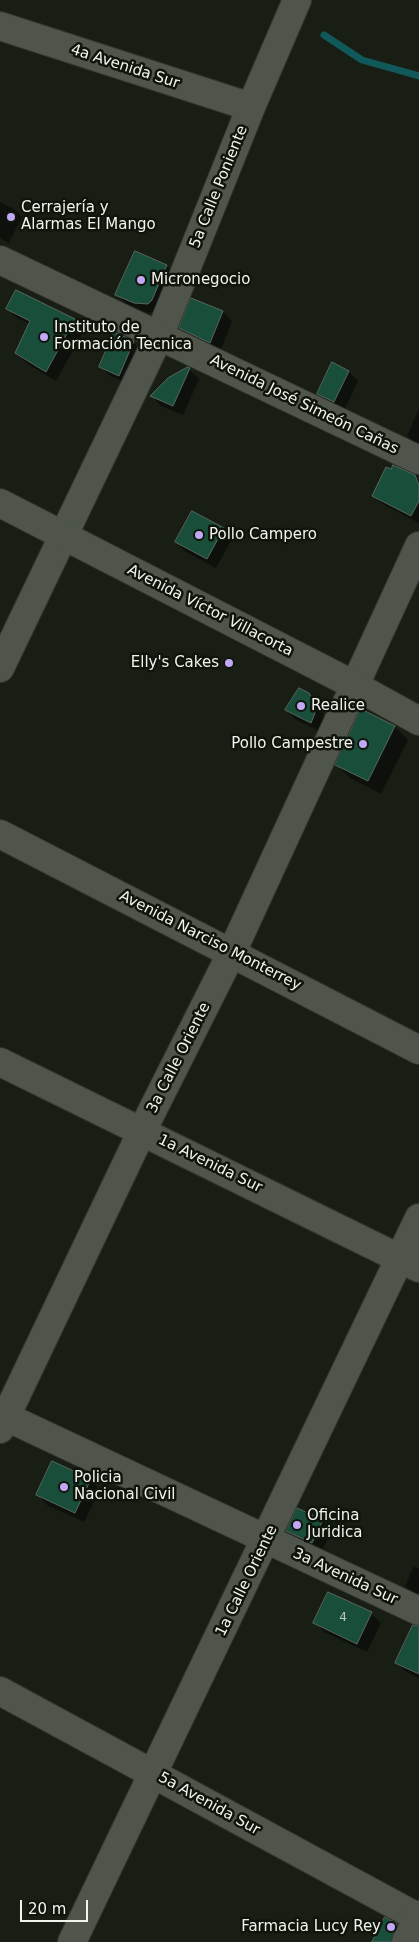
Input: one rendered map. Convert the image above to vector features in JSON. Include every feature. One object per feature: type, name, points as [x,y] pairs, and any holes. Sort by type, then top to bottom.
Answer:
[{"type":"street","name":"5a Calle Poniente","points":[[0,668],[160,334],[251,107],[297,0]]},
{"type":"street","name":"4a Avenida Sur","points":[[0,26],[251,107]]},
{"type":"street","name":"Avenida José Simeón Cañas","points":[[0,260],[160,334],[290,400],[419,460]]},
{"type":"street","name":"Avenida Víctor Villacorta","points":[[0,503],[354,685],[419,721]]},
{"type":"street","name":"3a Calle Oriente","points":[[2,1420],[142,1131],[232,952],[419,546]]},
{"type":"street","name":"Avenida Narciso Monterrey","points":[[0,834],[419,1050]]},
{"type":"street","name":"1a Avenida Sur","points":[[0,1062],[409,1263]]},
{"type":"street","name":"1a Calle Oriente","points":[[72,1942],[266,1540],[409,1263],[419,1218]]},
{"type":"street","name":"3a Avenida Sur","points":[[2,1420],[419,1611]]},
{"type":"street","name":"5a Avenida Sur","points":[[0,1691],[419,1917]]},
{"type":"street","points":[[406,1942],[419,1917]]},
{"type":"building","name":"Micronegocio","points":[[135,251],[167,265],[152,300],[148,304],[134,303],[115,295]]},
{"type":"building","name":"Instituto de Formación Tecnica","points":[[16,290],[75,319],[46,372],[15,353],[30,321],[6,309]]},
{"type":"building","points":[[191,298],[223,311],[210,343],[179,328]]},
{"type":"building","points":[[114,332],[134,341],[119,376],[99,367]]},
{"type":"building","points":[[332,362],[349,371],[334,402],[317,394]]},
{"type":"building","points":[[188,367],[190,368],[173,406],[150,396],[168,378]]},
{"type":"building","points":[[393,465],[415,475],[419,485],[419,501],[411,516],[372,496],[386,467],[391,469]]},
{"type":"building","name":"Pollo Campero","points":[[192,511],[224,528],[207,559],[175,542]]},
{"type":"building","name":"Realice","points":[[299,688],[309,693],[314,702],[315,713],[311,723],[285,710]]},
{"type":"building","name":"Pollo Campestre","points":[[361,709],[395,726],[368,781],[335,765]]},
{"type":"building","name":"Policia Nacional Civil","points":[[52,1461],[91,1479],[75,1513],[36,1495]]},
{"type":"building","points":[[297,1508],[323,1520],[312,1543],[286,1531]]},
{"type":"building","points":[[328,1592],[372,1612],[357,1644],[313,1623]]},
{"type":"building","points":[[413,1625],[419,1626],[419,1674],[395,1663]]},
{"type":"building","name":"Farmacia Lucy Rey","points":[[385,1917],[397,1924],[391,1942],[372,1942]]},
{"type":"waterway","points":[[324,35],[362,60],[419,76]]},
{"type":"place","name":"Cerrajería y Alarmas El Mango","points":[[11,217]]},
{"type":"place","name":"Micronegocio","points":[[141,280]]},
{"type":"place","name":"Instituto de Formación Tecnica","points":[[44,337]]},
{"type":"place","name":"Pollo Campero","points":[[199,535]]},
{"type":"place","name":"Elly's Cakes","points":[[229,663]]},
{"type":"place","name":"Realice","points":[[301,706]]},
{"type":"place","name":"Pollo Campestre","points":[[363,744]]},
{"type":"place","name":"Policia Nacional Civil","points":[[64,1487]]},
{"type":"place","name":"Oficina Juridica","points":[[297,1525]]},
{"type":"place","name":"Farmacia Lucy Rey","points":[[391,1927]]}]
